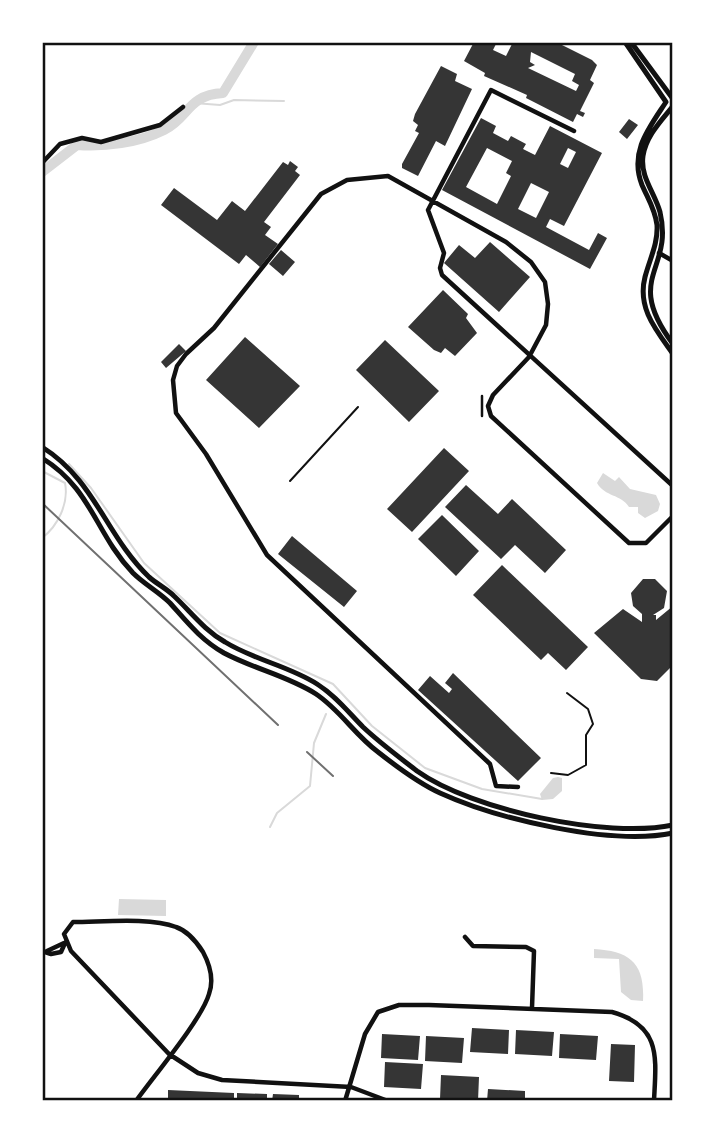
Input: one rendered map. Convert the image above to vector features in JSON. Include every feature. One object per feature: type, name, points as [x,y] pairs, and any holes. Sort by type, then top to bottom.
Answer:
[{"type":"street","points":[[625,42],[669,99]]},
{"type":"street","points":[[631,42],[673,106],[652,132],[642,158],[648,186],[660,210],[662,239],[650,282],[650,304],[673,354]]},
{"type":"street","points":[[574,131],[491,90],[428,210],[428,218],[444,253],[440,268],[442,275],[529,357],[673,486]]},
{"type":"street","points":[[657,252],[655,211],[638,172],[637,158],[643,137],[669,99]]},
{"type":"street","points":[[42,163],[60,144],[82,138],[101,142],[160,125],[183,107]]},
{"type":"street","points":[[518,788],[496,786],[490,764],[267,555],[206,454],[176,413],[172,395],[177,366],[214,328],[321,194],[347,180],[388,176],[506,242],[531,262],[545,282],[548,304],[545,325],[529,357],[493,394],[488,406],[498,424],[629,543],[646,543],[673,516]]},
{"type":"street","points":[[657,252],[673,261]]},
{"type":"street","points":[[663,336],[673,328]]},
{"type":"street","points":[[663,336],[673,344]]},
{"type":"street","points":[[482,396],[482,416]]},
{"type":"street","points":[[42,447],[84,482],[126,553],[149,577],[172,594],[206,630],[246,653],[318,684],[380,742],[419,772],[464,794],[524,814],[599,826],[638,828],[673,824]]},
{"type":"street","points":[[42,458],[64,472],[76,485],[108,541],[134,574],[169,603],[203,639],[243,662],[314,693],[376,751],[417,780],[461,802],[558,828],[633,835],[673,833]]},
{"type":"street","points":[[43,950],[61,952],[65,943],[64,934],[73,922],[167,924],[178,927],[195,940],[211,971],[209,995],[136,1101]]},
{"type":"street","points":[[465,937],[473,946],[526,947],[534,951],[532,1009]]},
{"type":"street","points":[[65,943],[169,1054],[198,1073],[222,1080],[351,1087],[388,1101]]},
{"type":"street","points":[[345,1101],[365,1034],[378,1012],[388,1007],[429,1005],[612,1012],[632,1017],[653,1043],[656,1059],[654,1101]]},
{"type":"path","points":[[290,481],[358,407]]},
{"type":"path","points":[[551,773],[568,775],[586,765],[586,735],[593,723],[588,709],[567,693]]},
{"type":"shaded area","points":[[603,473],[615,481],[619,477],[630,489],[656,495],[660,504],[658,511],[645,518],[638,513],[638,507],[629,507],[622,500],[604,491],[597,483]]},
{"type":"shaded area","points":[[553,778],[562,778],[562,791],[553,799],[542,800],[540,794]]},
{"type":"shaded area","points":[[119,899],[166,900],[166,916],[118,915]]},
{"type":"shaded area","points":[[594,949],[626,956],[633,962],[641,977],[643,1001],[631,1000],[621,992],[619,959],[594,958]]},
{"type":"building","points":[[474,42],[497,42],[493,50],[506,56],[513,42],[556,42],[597,65],[590,80],[594,83],[580,111],[585,113],[583,117],[577,114],[573,122],[526,98],[527,95],[484,76],[485,73],[464,61]],"holes":[[[531,52],[575,74],[572,81],[579,85],[576,91],[528,68],[535,65],[530,62]]]},
{"type":"building","points":[[441,66],[457,74],[455,81],[472,89],[445,146],[436,141],[418,176],[402,168],[402,164],[419,133],[415,131],[418,125],[413,121],[415,114]]},
{"type":"building","points":[[481,118],[496,126],[493,133],[508,141],[511,136],[526,144],[523,149],[535,155],[550,126],[602,153],[564,226],[550,219],[546,227],[589,250],[598,233],[607,238],[590,269],[442,190]],"holes":[[[487,148],[512,161],[506,173],[511,176],[497,204],[466,187]],[[568,148],[576,152],[568,168],[560,164]],[[531,183],[549,192],[536,218],[518,209]]]},
{"type":"building","points":[[629,119],[638,125],[627,139],[619,132]]},
{"type":"building","points":[[290,161],[298,167],[295,171],[300,175],[264,222],[271,227],[265,235],[278,244],[260,267],[246,255],[239,264],[161,205],[174,188],[217,220],[232,201],[245,211],[283,162],[288,165]]},
{"type":"building","points":[[490,242],[530,277],[499,312],[444,263],[459,245],[475,258]]},
{"type":"building","points":[[281,250],[295,262],[283,276],[269,264]]},
{"type":"building","points":[[443,290],[468,314],[466,318],[477,333],[455,356],[445,348],[441,353],[434,350],[408,327]]},
{"type":"building","points":[[245,337],[300,386],[259,428],[206,380]]},
{"type":"building","points":[[385,340],[439,391],[409,422],[356,370]]},
{"type":"building","points":[[179,344],[186,351],[166,368],[161,362]]},
{"type":"building","points":[[444,448],[469,471],[412,532],[387,509]]},
{"type":"building","points":[[466,485],[498,514],[512,499],[566,550],[545,573],[515,545],[501,559],[445,507]]},
{"type":"building","points":[[442,515],[479,551],[456,576],[418,539]]},
{"type":"building","points":[[292,536],[357,591],[344,607],[278,554]]},
{"type":"building","points":[[502,565],[588,647],[566,670],[548,653],[541,660],[473,595]]},
{"type":"building","points":[[643,579],[655,579],[667,591],[664,608],[653,615],[656,615],[656,620],[673,606],[673,665],[657,681],[641,679],[594,633],[623,609],[642,622],[642,614],[633,606],[631,593]]},
{"type":"building","points":[[453,673],[541,758],[518,781],[418,690],[430,676],[449,693],[452,689],[445,683]]},
{"type":"building","points":[[472,1028],[509,1030],[508,1054],[470,1052]]},
{"type":"building","points":[[516,1030],[554,1032],[552,1056],[515,1054]]},
{"type":"building","points":[[382,1034],[420,1036],[418,1060],[381,1058]]},
{"type":"building","points":[[560,1034],[598,1036],[596,1060],[559,1058]]},
{"type":"building","points":[[426,1036],[464,1038],[462,1063],[425,1061]]},
{"type":"building","points":[[611,1044],[635,1045],[634,1082],[609,1081]]},
{"type":"building","points":[[385,1062],[423,1064],[421,1089],[384,1087]]},
{"type":"building","points":[[441,1075],[479,1077],[478,1101],[440,1099]]},
{"type":"building","points":[[488,1089],[525,1091],[525,1101],[487,1101]]},
{"type":"building","points":[[168,1090],[234,1093],[234,1100],[186,1098],[186,1101],[172,1101],[168,1098]]},
{"type":"building","points":[[237,1093],[267,1094],[267,1101],[237,1101]]},
{"type":"building","points":[[273,1094],[299,1095],[299,1101],[272,1101]]},
{"type":"waterway","points":[[42,172],[77,145],[110,145],[164,130],[195,102],[223,93],[254,42]]},
{"type":"waterway","points":[[194,103],[220,105],[234,100],[284,101]]},
{"type":"waterway","points":[[69,464],[91,488],[144,563],[220,633],[333,684],[372,726],[425,768],[482,789],[542,799]]},
{"type":"waterway","points":[[42,471],[65,483],[66,491],[61,514],[42,538]]},
{"type":"waterway","points":[[270,827],[277,813],[310,786],[314,743],[326,714]]},
{"type":"railway","points":[[42,503],[278,725]]},
{"type":"railway","points":[[307,752],[333,776]]}]
